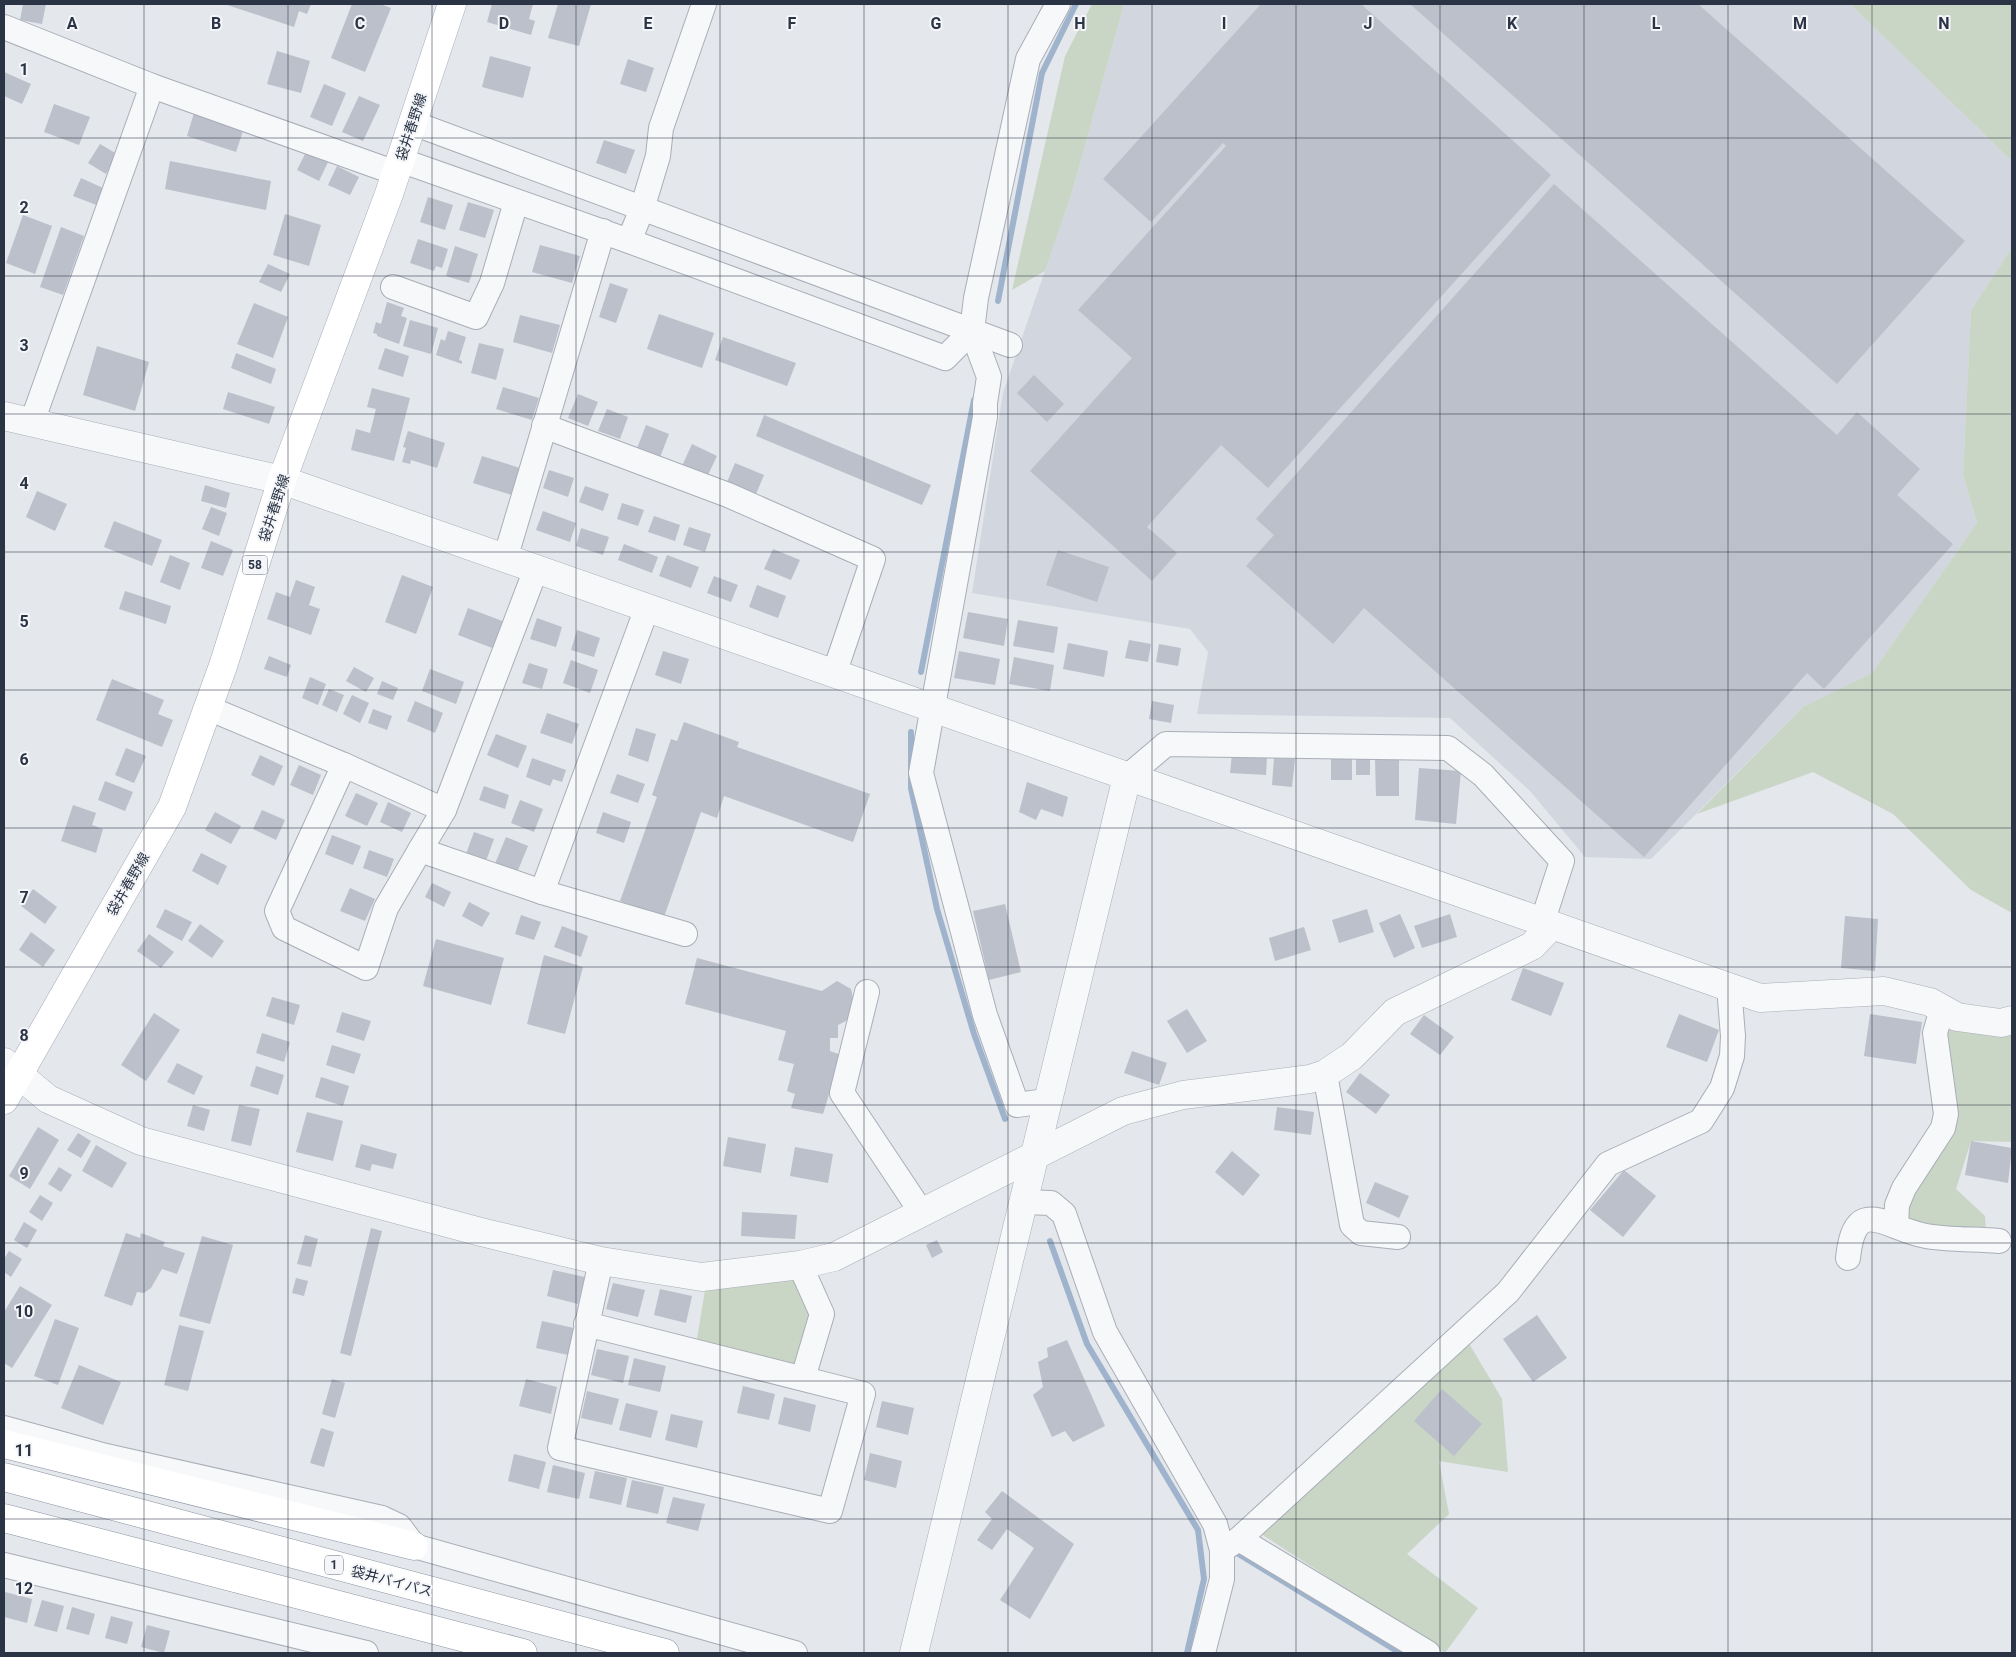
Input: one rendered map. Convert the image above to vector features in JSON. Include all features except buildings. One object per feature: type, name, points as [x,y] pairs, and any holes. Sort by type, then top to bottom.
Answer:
[{"type":"main road","name":"袋井春野線","points":[[4,1100],[11,1069],[172,807],[208,708],[282,480],[398,166],[452,4]]},
{"type":"main road","points":[[4,1444],[414,1546]]},
{"type":"main road","name":"袋井バイパス","points":[[4,1477],[665,1653]]},
{"type":"main road","points":[[4,1518],[523,1653]]},
{"type":"main road","points":[[4,1537],[325,1615],[470,1653]]},
{"type":"street","points":[[630,241],[658,156],[661,128],[704,4]]},
{"type":"street","points":[[1046,1102],[1017,1105],[985,1015],[921,773],[931,708],[985,417],[984,403],[989,377],[972,331],[976,298],[1028,59],[1058,4]]},
{"type":"street","points":[[4,27],[152,86],[398,166],[516,202],[630,241],[945,358],[972,331]]},
{"type":"street","points":[[32,422],[152,86]]},
{"type":"street","points":[[413,122],[1010,345]]},
{"type":"street","points":[[393,287],[476,316],[492,283],[516,202]]},
{"type":"street","points":[[506,559],[603,232]]},
{"type":"street","points":[[786,300],[799,266]]},
{"type":"street","points":[[4,416],[282,480],[1760,998],[1884,991],[1930,1002],[1956,1017],[2001,1023],[2012,1020]]},
{"type":"street","points":[[544,426],[728,495],[873,559],[834,674]]},
{"type":"street","points":[[344,765],[277,911],[284,928],[366,968],[386,908],[444,810],[536,570]]},
{"type":"street","points":[[542,892],[647,608]]},
{"type":"street","points":[[208,708],[344,765],[444,810]]},
{"type":"street","points":[[11,1069],[48,1099],[141,1141],[482,1232],[601,1261],[702,1277],[800,1265],[834,1257],[922,1213],[1034,1156],[1123,1111],[1183,1095],[1310,1079],[1325,1074],[1352,1056],[1395,1012],[1532,946],[1547,924],[1562,861],[1484,775],[1448,748],[1166,744],[1127,777],[1046,1102],[1034,1156],[1024,1202],[914,1653]]},
{"type":"street","points":[[420,850],[542,892],[685,934]]},
{"type":"street","points":[[1203,1653],[1230,1545],[1508,1292],[1608,1164],[1701,1121],[1722,1088],[1732,1056],[1733,1036],[1728,987]]},
{"type":"street","points":[[867,992],[842,1093],[922,1213]]},
{"type":"street","points":[[1896,1226],[1896,1205],[1904,1188],[1943,1128],[1946,1114],[1935,1033],[1942,1009]]},
{"type":"street","points":[[1325,1074],[1352,1225],[1361,1233],[1398,1237]]},
{"type":"street","points":[[1024,1202],[1051,1203],[1064,1214],[1105,1332],[1215,1524],[1230,1545],[1428,1653]]},
{"type":"street","points":[[1848,1258],[1850,1237],[1856,1226],[1876,1219],[1925,1236],[1999,1241]]},
{"type":"street","points":[[586,1324],[863,1394],[830,1511],[560,1448],[586,1324],[601,1261]]},
{"type":"street","points":[[800,1265],[822,1314],[803,1378]]},
{"type":"street","points":[[4,1428],[106,1456],[382,1518],[399,1526],[414,1546],[796,1653]]},
{"type":"street","points":[[4,1565],[366,1653]]},
{"type":"shaded area","points":[[1124,4],[1850,4],[2012,161],[2012,248],[1971,310],[1963,475],[1977,523],[1872,673],[1803,707],[1651,859],[1585,857],[1530,791],[1450,718],[1197,714],[1208,652],[1190,629],[972,593],[1003,393],[1073,189]]},
{"type":"green space","points":[[1092,4],[1124,4],[1073,189],[1045,271],[1012,290],[1065,56]]},
{"type":"green space","points":[[1850,4],[2012,4],[2012,161]]},
{"type":"green space","points":[[2012,248],[2012,913],[1971,890],[1893,814],[1813,772],[1697,814],[1803,707],[1872,673],[1977,523],[1963,475],[1971,310]]},
{"type":"green space","points":[[1942,1009],[2012,1023],[2012,1142],[1971,1141],[1956,1189],[1985,1216],[1986,1230],[1906,1223],[1914,1172],[1952,1127]]},
{"type":"green space","points":[[795,1273],[822,1314],[805,1373],[697,1339],[705,1290]]},
{"type":"green space","points":[[1467,1340],[1502,1399],[1508,1472],[1439,1461],[1449,1514],[1407,1554],[1478,1608],[1445,1653],[1261,1534]]},
{"type":"waterway","points":[[998,301],[1042,73],[1076,4]]},
{"type":"waterway","points":[[921,672],[974,400]]},
{"type":"waterway","points":[[911,732],[911,788],[937,909],[974,1034],[1005,1119]]},
{"type":"waterway","points":[[1050,1241],[1087,1344],[1198,1530],[1204,1579],[1187,1653]]},
{"type":"waterway","points":[[1232,1550],[1400,1653]]}]
